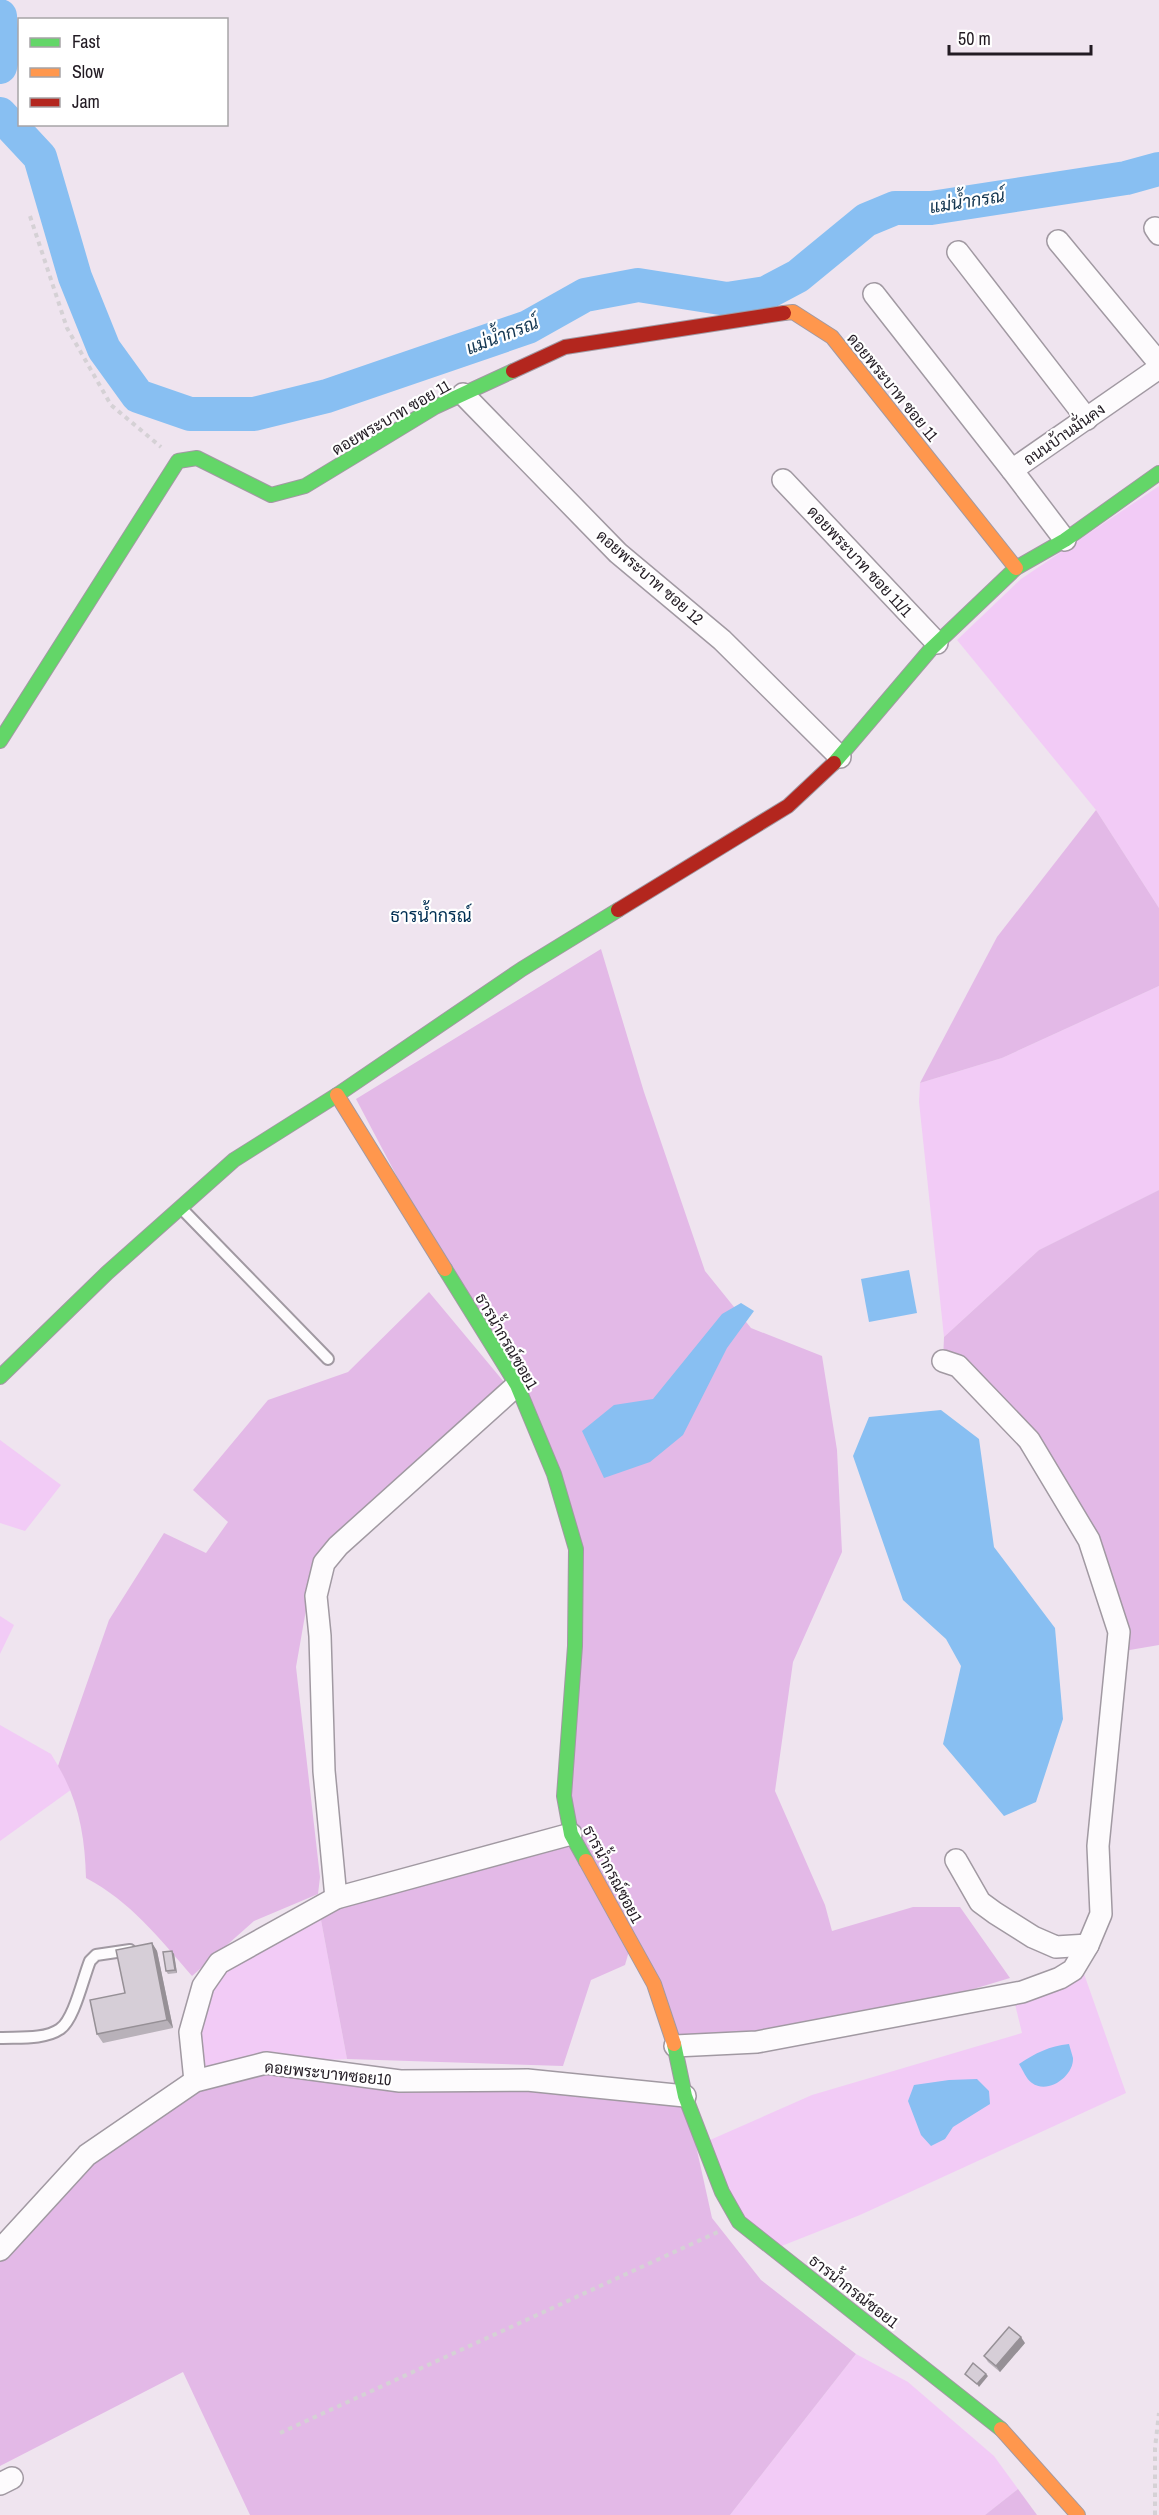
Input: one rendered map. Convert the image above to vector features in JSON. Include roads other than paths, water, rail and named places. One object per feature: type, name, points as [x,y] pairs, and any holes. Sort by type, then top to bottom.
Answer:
[{"type":"street","points":[[1058,241],[1159,366]]},
{"type":"street","points":[[958,252],[1087,419]]},
{"type":"street","points":[[874,294],[1011,470]]},
{"type":"street","name":"ดอยพระบาท ซอย 11","points":[[0,741],[178,461],[197,458],[271,495],[305,486],[435,407],[565,346],[793,312],[832,338],[1016,568]]},
{"type":"street","name":"ถนนบ้านมั่นคง","points":[[1065,540],[1011,470],[1087,419],[1159,366]]},
{"type":"street","name":"ดอยพระบาท ซอย 12","points":[[463,394],[618,553],[722,640],[840,757]]},
{"type":"street","points":[[0,1377],[107,1273],[234,1160],[337,1095],[522,969],[789,806],[840,757],[937,643],[1016,568],[1065,540],[1159,473]]},
{"type":"street","name":"ดอยพระบาท ซอย 11/1","points":[[783,480],[937,643]]},
{"type":"street","name":"ธารน้ำกรณ์ซอย1","points":[[337,1095],[517,1385],[554,1474],[576,1548],[575,1646],[564,1796],[571,1834],[654,1984],[675,2046],[685,2096],[722,2192],[739,2222],[997,2424],[1078,2515]]},
{"type":"street","points":[[675,2046],[757,2042],[1022,1992],[1059,1978],[1073,1970],[1088,1945],[1101,1914],[1098,1846],[1119,1632],[1089,1540],[1029,1440],[958,1366],[943,1361]]},
{"type":"street","points":[[336,1898],[324,1771],[320,1636],[316,1596],[324,1563],[338,1546],[517,1385]]},
{"type":"street","points":[[195,2081],[190,2032],[197,2003],[210,1973],[219,1963],[336,1898],[571,1834]]},
{"type":"street","points":[[956,1860],[980,1902],[995,1913],[1033,1937],[1056,1947],[1088,1945]]},
{"type":"street","name":"ดอยพระบาทซอย10","points":[[0,2250],[87,2156],[195,2081],[266,2063],[400,2081],[526,2080],[685,2096]]},
{"type":"lane","points":[[180,1207],[328,1359]]},
{"type":"lane","points":[[0,2038],[38,2036],[58,2031],[69,2018],[90,1961],[96,1955],[133,1949]]},
{"type":"water","points":[[909,1270],[917,1313],[869,1322],[861,1279]]},
{"type":"water","points":[[741,1303],[754,1311],[727,1348],[683,1435],[650,1462],[604,1478],[582,1431],[614,1405],[653,1399],[722,1314]]},
{"type":"water","points":[[941,1410],[979,1439],[994,1547],[1055,1628],[1063,1719],[1036,1802],[1004,1816],[943,1744],[961,1666],[946,1639],[903,1600],[853,1456],[869,1417]]},
{"type":"water","points":[[1069,2044],[1073,2058],[1072,2065],[1059,2082],[1045,2087],[1038,2086],[1026,2077],[1019,2064],[1055,2046]]},
{"type":"water","points":[[977,2079],[989,2091],[990,2104],[953,2127],[945,2139],[931,2146],[921,2135],[908,2101],[914,2085]]},
{"type":"waterway","name":"แม่น้ำกรณ์","points":[[0,16],[3,55],[0,67]]},
{"type":"waterway","name":"แม่น้ำกรณ์","points":[[0,114],[40,157],[75,277],[104,349],[138,396],[190,414],[254,414],[327,396],[528,327],[585,295],[638,285],[727,299],[766,293],[798,276],[866,220],[895,208],[931,208],[1126,178],[1159,169]]},
{"type":"district","name":"ธารน้ำกรณ์","points":[[431,915]]}]
